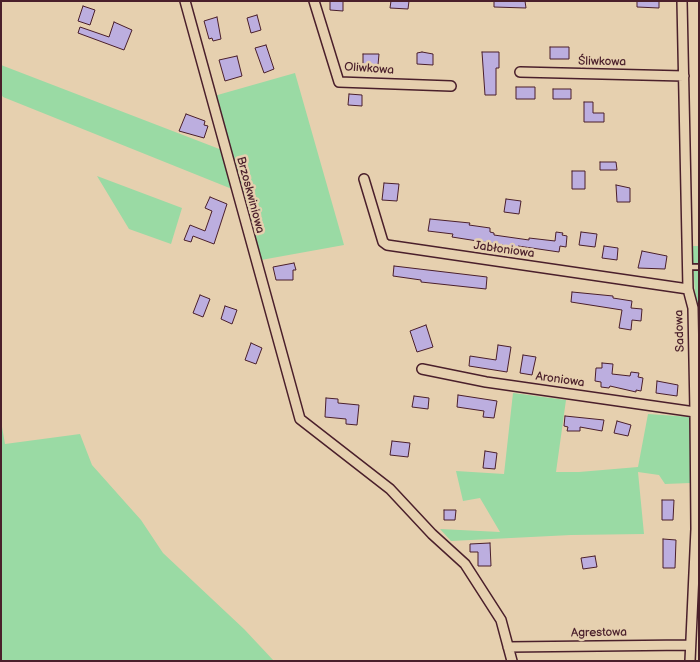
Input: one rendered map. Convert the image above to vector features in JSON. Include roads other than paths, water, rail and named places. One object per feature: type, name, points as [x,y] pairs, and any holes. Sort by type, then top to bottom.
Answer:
[{"type":"street","name":"Brzoskwiniowa","points":[[185,1],[300,419],[390,489],[432,534],[465,564],[501,620],[512,661]]},
{"type":"street","name":"Oliwkowa","points":[[314,1],[339,82],[451,86]]},
{"type":"street","name":"Sadowa","points":[[682,1],[688,289],[692,308],[697,485],[689,645],[690,661]]},
{"type":"street","name":"Śliwkowa","points":[[520,72],[684,76]]},
{"type":"street","name":"Jabłoniowa","points":[[364,179],[383,242],[387,246],[688,289]]},
{"type":"street","name":"Aroniowa","points":[[422,369],[486,382],[695,412]]},
{"type":"street","name":"Agrestowa","points":[[508,647],[689,645]]},
{"type":"lane","points":[[688,267],[699,267]]}]
